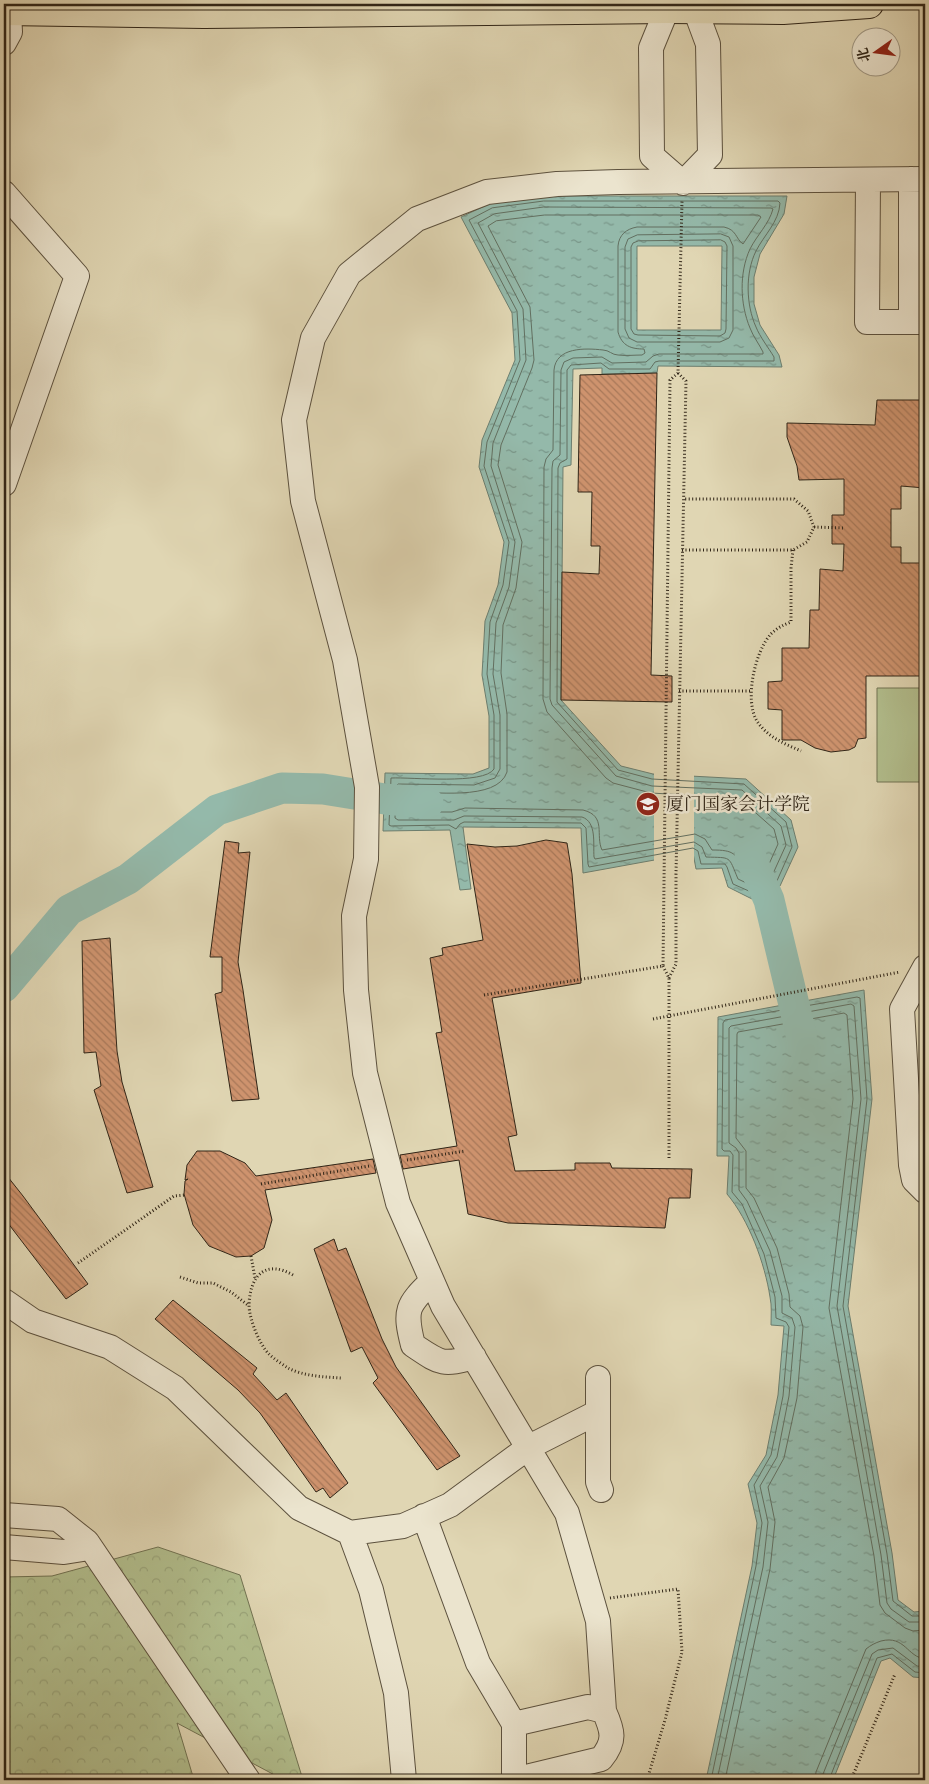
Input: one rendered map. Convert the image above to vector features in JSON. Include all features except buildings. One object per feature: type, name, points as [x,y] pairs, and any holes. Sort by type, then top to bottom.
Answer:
[{"type":"main road","points":[[6,11],[666,7],[783,10],[869,4]]},
{"type":"street","points":[[666,7],[651,48],[652,156],[682,183]]},
{"type":"street","points":[[682,183],[710,155],[708,44],[695,7]]},
{"type":"street","points":[[4,43],[10,32],[6,11]]},
{"type":"street","points":[[424,1516],[478,1663],[514,1724],[514,1780],[601,1759],[611,1747],[612,1728],[604,1710],[598,1621],[567,1514],[443,1306],[398,1203],[365,1073],[356,990],[354,916],[366,859],[367,787],[344,660],[303,501],[294,420],[313,338],[350,274],[417,219],[487,192],[558,184],[918,179],[918,322],[867,322],[868,180]]},
{"type":"street","points":[[4,193],[77,276],[4,484]]},
{"type":"street","points":[[925,967],[902,1009],[911,1165],[914,1180],[925,1191]]},
{"type":"street","points":[[432,1281],[412,1300],[407,1322],[413,1345],[439,1362],[456,1362],[474,1357]]},
{"type":"street","points":[[4,1301],[33,1321],[110,1347],[175,1388],[299,1508],[350,1533],[403,1526],[450,1505],[528,1448],[598,1412]]},
{"type":"street","points":[[598,1378],[598,1482],[601,1490]]},
{"type":"street","points":[[4,1515],[58,1519],[87,1542],[248,1780]]},
{"type":"street","points":[[350,1533],[370,1590],[396,1693],[404,1780]]},
{"type":"street","points":[[4,1547],[64,1552],[83,1549],[87,1542]]},
{"type":"street","points":[[514,1724],[588,1707],[604,1710]]},
{"type":"path","points":[[668,978],[676,964],[679,691],[686,381],[678,373],[682,183]]},
{"type":"path","points":[[669,1158],[668,978],[663,966],[664,874],[670,380],[678,373]]},
{"type":"path","points":[[682,550],[793,550],[807,542],[814,527],[808,511],[794,499],[683,499]]},
{"type":"path","points":[[814,527],[844,528]]},
{"type":"path","points":[[793,550],[791,622],[780,626],[770,635],[760,652],[750,690],[756,719],[763,730],[772,737],[801,751]]},
{"type":"path","points":[[679,691],[750,690]]},
{"type":"path","points":[[484,995],[663,966]]},
{"type":"path","points":[[653,1019],[882,976]]},
{"type":"path","points":[[402,1161],[465,1151]]},
{"type":"path","points":[[261,1184],[369,1166]]},
{"type":"path","points":[[78,1262],[174,1196],[185,1195]]},
{"type":"path","points":[[251,1256],[256,1278],[249,1306],[253,1326],[268,1354],[289,1369],[316,1376],[340,1378]]},
{"type":"path","points":[[256,1278],[271,1268],[282,1268],[293,1275]]},
{"type":"path","points":[[180,1277],[198,1283],[213,1283],[231,1292],[249,1306]]},
{"type":"path","points":[[592,1601],[678,1589],[682,1652],[663,1729],[647,1780]]},
{"type":"path","points":[[851,1780],[895,1674]]},
{"type":"green space","points":[[877,688],[925,688],[925,782],[877,782]]},
{"type":"green space","points":[[925,1094],[925,1181],[920,1167],[920,1104]]},
{"type":"green space","points":[[158,1547],[240,1575],[303,1780],[284,1780],[177,1723],[194,1780],[4,1780],[4,1577],[52,1576]]},
{"type":"water","points":[[543,196],[787,196],[784,214],[760,254],[754,277],[754,304],[760,325],[779,355],[782,367],[658,366],[657,373],[602,374],[602,368],[573,369],[571,465],[563,467],[561,700],[621,766],[653,774],[746,779],[791,820],[798,847],[780,886],[758,902],[728,887],[722,868],[696,869],[693,853],[583,873],[581,828],[463,827],[471,889],[460,890],[450,830],[383,831],[385,773],[473,774],[489,768],[489,716],[482,675],[485,621],[498,585],[504,542],[479,467],[482,440],[515,360],[512,313],[461,217],[491,203]],"holes":[[[637,246],[722,246],[721,330],[637,330]]]},
{"type":"water","points":[[864,990],[872,1099],[848,1306],[892,1553],[898,1600],[914,1612],[925,1611],[925,1678],[913,1677],[890,1658],[881,1661],[833,1780],[706,1780],[752,1566],[757,1523],[748,1484],[766,1455],[778,1395],[784,1326],[771,1325],[771,1300],[760,1257],[749,1229],[727,1194],[729,1156],[717,1156],[718,1017]]},
{"type":"pier","points":[[654,772],[694,774],[694,871],[691,856],[654,862]]},
{"type":"waterway","points":[[4,987],[69,910],[128,879],[217,810],[282,788],[323,789],[385,799],[428,803]]},
{"type":"waterway","points":[[750,856],[769,900],[802,1045]]},
{"type":"place","name":"厦门国家会计学院","points":[[648,804]]}]
